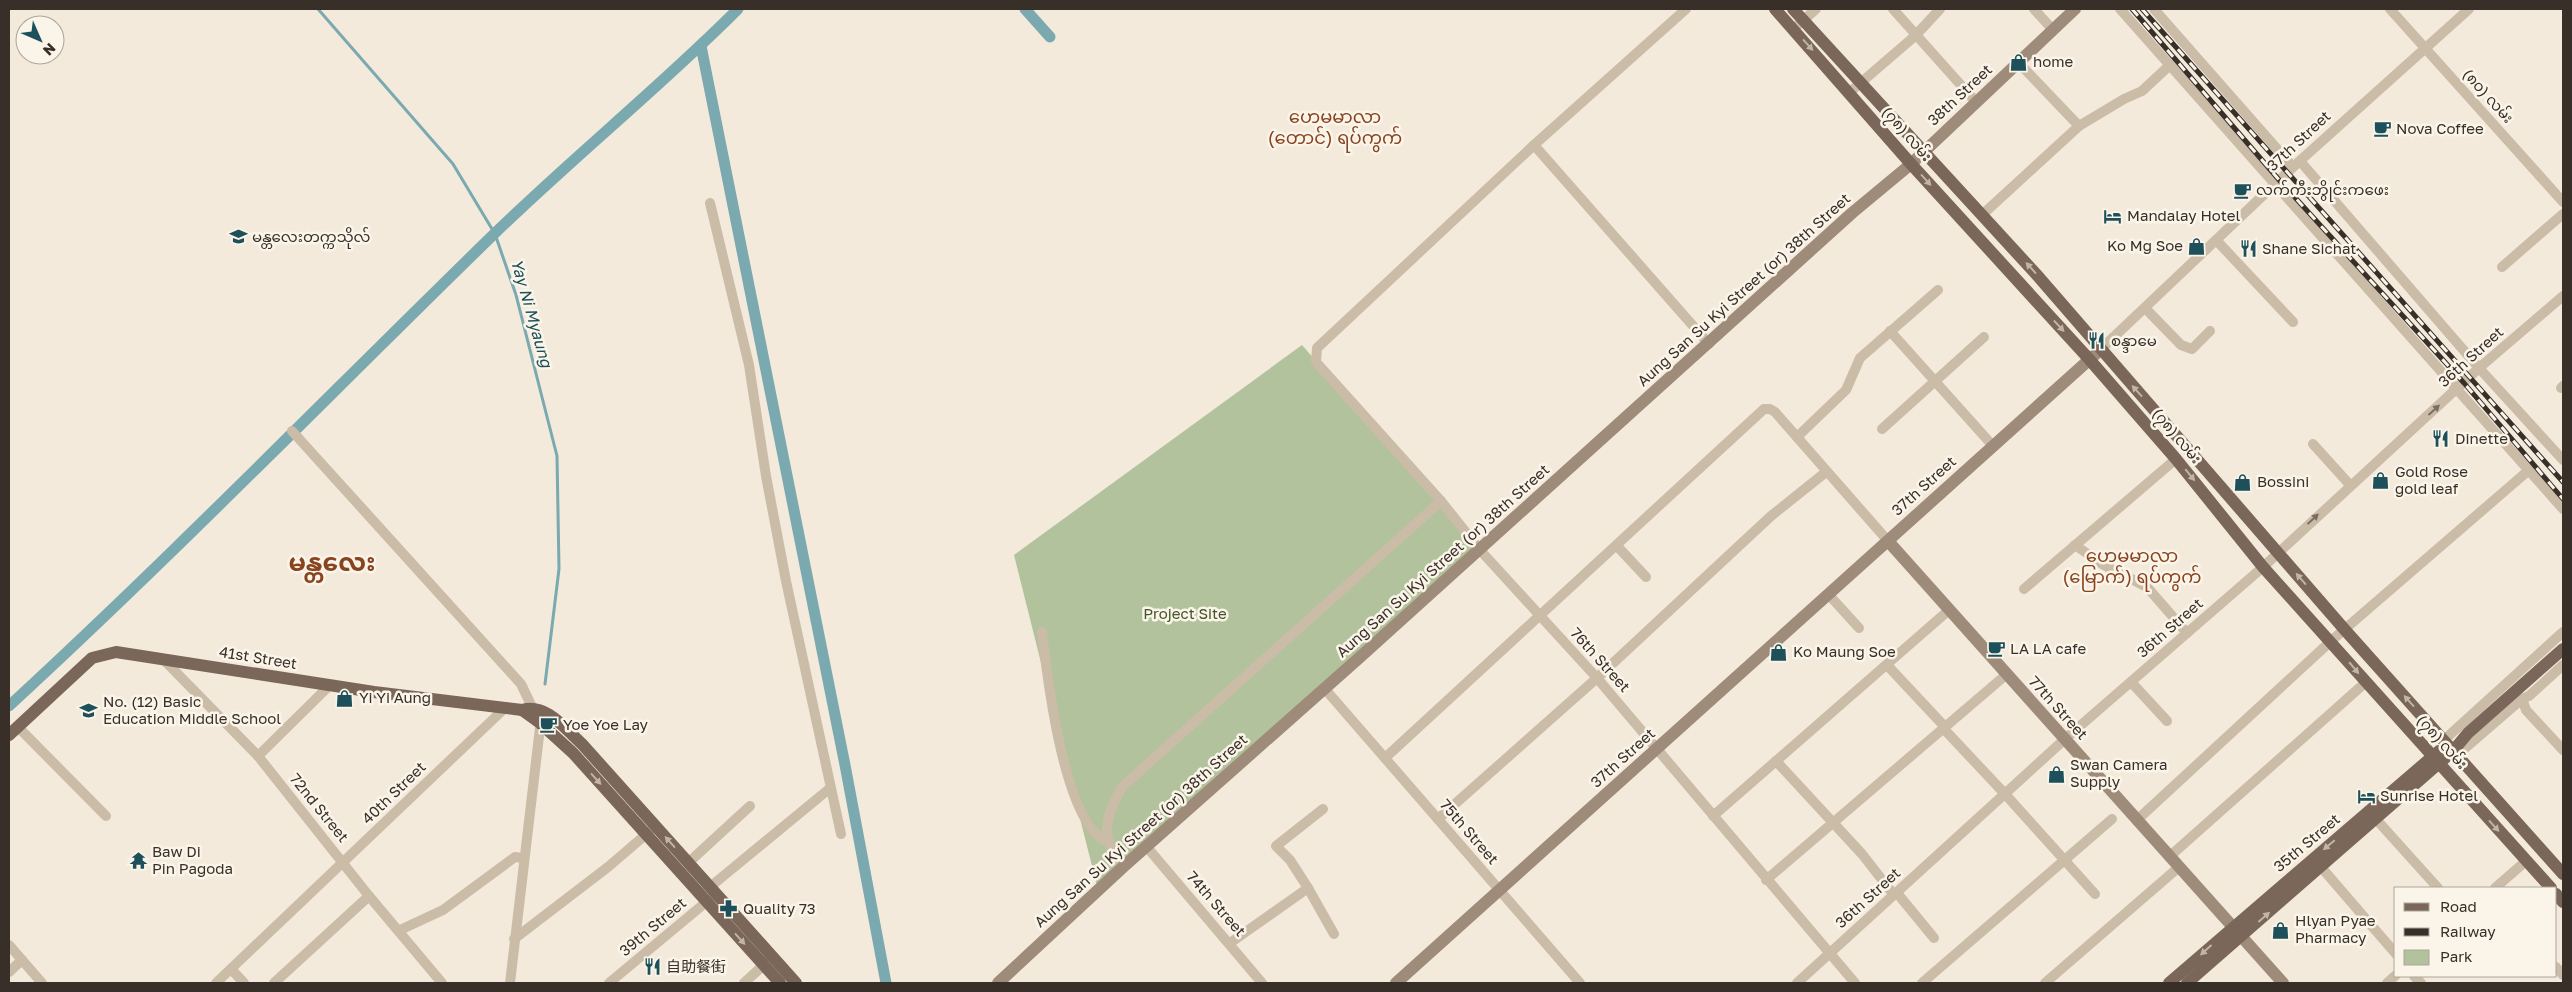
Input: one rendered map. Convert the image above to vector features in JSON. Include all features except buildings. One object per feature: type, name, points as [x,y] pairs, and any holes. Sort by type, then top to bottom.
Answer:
[{"type":"main road","name":"(၇၈) လမ်း","points":[[1775,9],[1850,92],[1911,164],[2089,359],[2176,459],[2263,566],[2548,887]]},
{"type":"main road","name":"(၇၈) လမ်း","points":[[1794,9],[1982,215],[2215,478],[2345,630],[2563,874]]},
{"type":"main road","name":"35th Street","points":[[2169,983],[2233,926],[2468,733],[2563,649]]},
{"type":"main road","name":"41st Street","points":[[13,731],[92,658],[116,652],[449,702],[533,709]]},
{"type":"main road","points":[[533,709],[540,723],[626,802]]},
{"type":"main road","points":[[533,709],[582,744],[626,802],[768,961],[796,983]]},
{"type":"main road","points":[[573,753],[582,744]]},
{"type":"main road","name":"35th Street","points":[[2187,983],[2375,818],[2435,760]]},
{"type":"main road","points":[[651,830],[688,863],[710,894]]},
{"type":"main road","points":[[768,961],[780,983]]},
{"type":"street","points":[[1686,9],[1534,145],[1709,344]]},
{"type":"street","points":[[1794,29],[1816,9]]},
{"type":"street","points":[[1893,9],[1915,36],[1976,102]]},
{"type":"street","points":[[1850,92],[1915,36],[1940,9]]},
{"type":"street","points":[[2034,9],[2053,30]]},
{"type":"street","name":"38th Street","points":[[1911,164],[2075,9]]},
{"type":"street","points":[[2120,9],[2563,508]]},
{"type":"street","points":[[2154,9],[2563,460]]},
{"type":"street","name":"(၈၀) လမ်း","points":[[2390,9],[2563,202]]},
{"type":"street","name":"37th Street","points":[[1396,983],[2100,350],[2296,164],[2469,9]]},
{"type":"street","points":[[2018,62],[2079,126]]},
{"type":"street","points":[[1982,215],[2079,126],[2124,99],[2142,91],[2170,66]]},
{"type":"street","name":"76th Street","points":[[1534,145],[1317,348],[1316,362],[1441,501],[1480,550],[1658,748],[1712,816],[1855,983]]},
{"type":"street","name":"Aung San Su Kyi Street (or) 38th Street","points":[[998,983],[1146,846],[1325,689],[1852,213],[1911,164]]},
{"type":"street","points":[[710,203],[749,365],[766,476],[829,789],[841,834]]},
{"type":"street","points":[[2502,267],[2563,214]]},
{"type":"street","points":[[2216,241],[2293,322]]},
{"type":"street","points":[[1797,437],[1846,390],[1860,358],[1938,290]]},
{"type":"street","name":"36th Street","points":[[1797,983],[2065,740],[2263,566],[2479,368],[2563,296]]},
{"type":"street","points":[[2146,308],[2181,345],[2187,348],[2192,349],[2210,331]]},
{"type":"street","points":[[1890,330],[1992,446]]},
{"type":"street","points":[[1882,429],[1984,337]]},
{"type":"street","name":"77th Street","points":[[1617,546],[1764,409],[1770,409],[1797,437],[1826,472],[2282,983]]},
{"type":"street","points":[[295,434],[521,684],[540,723],[510,983]]},
{"type":"street","points":[[2314,444],[2350,485]]},
{"type":"street","points":[[2024,589],[2176,459]]},
{"type":"street","points":[[2137,820],[2331,641],[2529,470]]},
{"type":"street","points":[[1438,819],[1597,678],[1771,516],[1826,472]]},
{"type":"street","points":[[1122,868],[1108,842],[1106,828],[1112,805],[1122,787],[1441,501]]},
{"type":"street","points":[[2075,545],[2102,564],[2147,587],[2187,633]]},
{"type":"street","points":[[1385,758],[1617,546],[1646,577]]},
{"type":"street","points":[[1829,594],[1859,628]]},
{"type":"street","points":[[1712,816],[1949,610]]},
{"type":"street","points":[[1042,632],[1052,712],[1069,778],[1085,816],[1100,839],[1108,842]]},
{"type":"street","points":[[2450,748],[2563,632]]},
{"type":"street","name":"72nd Street","points":[[163,660],[258,756],[344,862],[369,896],[400,930],[442,983]]},
{"type":"street","points":[[1887,665],[2094,894]]},
{"type":"street","points":[[2450,748],[2528,696],[2563,666]]},
{"type":"street","points":[[1766,880],[2007,674]]},
{"type":"street","points":[[2131,682],[2167,721]]},
{"type":"street","points":[[2169,857],[2366,682]]},
{"type":"street","points":[[258,756],[330,685]]},
{"type":"street","name":"75th Street","points":[[1325,689],[1580,983]]},
{"type":"street","points":[[2522,699],[2526,710],[2563,750]]},
{"type":"street","name":"40th Street","points":[[216,983],[506,707]]},
{"type":"street","points":[[13,731],[106,816]]},
{"type":"street","points":[[1776,761],[1832,824],[1862,854],[1934,938]]},
{"type":"street","name":"39th Street","points":[[609,983],[829,789]]},
{"type":"street","points":[[688,863],[750,806]]},
{"type":"street","points":[[1323,809],[1276,846],[1290,860],[1334,934]]},
{"type":"street","points":[[2375,818],[2437,887]]},
{"type":"street","points":[[1922,983],[2112,819]]},
{"type":"street","points":[[514,939],[608,867],[651,830]]},
{"type":"street","name":"74th Street","points":[[1146,846],[1230,943],[1260,983]]},
{"type":"street","points":[[400,930],[443,910],[515,857],[524,858]]},
{"type":"street","points":[[2496,887],[2526,861]]},
{"type":"street","points":[[2045,983],[2179,867]]},
{"type":"street","points":[[2320,867],[2394,952]]},
{"type":"street","points":[[1230,943],[1308,888]]},
{"type":"street","points":[[274,983],[369,896]]},
{"type":"street","points":[[9,945],[42,983]]},
{"type":"street","points":[[9,972],[22,960]]},
{"type":"street","points":[[744,983],[768,961]]},
{"type":"street","points":[[231,969],[244,983]]},
{"type":"green space","name":"Project Site","points":[[1302,345],[1480,550],[1098,890],[1014,555]]},
{"type":"waterway","name":"Yay Ni Myaung","points":[[318,9],[453,164],[495,234],[516,295],[557,456],[559,569],[545,684]]},
{"type":"waterway","points":[[9,706],[192,532],[492,236],[738,9]]},
{"type":"waterway","points":[[1025,9],[1050,37]]},
{"type":"waterway","points":[[701,46],[845,765],[886,983]]},
{"type":"railway","points":[[2132,9],[2280,181],[2464,383],[2563,499]]},
{"type":"railway","points":[[2142,9],[2563,482]]},
{"type":"place","name":"home","points":[[2019,62]]},
{"type":"place","name":"Nova Coffee","points":[[2382,129]]},
{"type":"place","name":"လက်ကီးဘွိုင်းကဖေး","points":[[2242,190]]},
{"type":"place","name":"Mandalay Hotel","points":[[2113,216]]},
{"type":"place","name":"မန္တလေးတက္ကသိုလ်","points":[[238,237]]},
{"type":"place","name":"Ko Mg Soe","points":[[2197,246]]},
{"type":"place","name":"Shane Sichat","points":[[2248,249]]},
{"type":"place","name":"စန္ဒာမေ","points":[[2097,341]]},
{"type":"place","name":"Dinette","points":[[2441,439]]},
{"type":"place","name":"Gold Rose gold leaf","points":[[2381,481]]},
{"type":"place","name":"Bossini","points":[[2243,482]]},
{"type":"place","name":"LA LA cafe","points":[[1996,649]]},
{"type":"place","name":"Ko Maung Soe","points":[[1779,652]]},
{"type":"place","name":"Yi Yi Aung","points":[[345,698]]},
{"type":"place","name":"No. (12) Basic Education Middle School","points":[[89,711]]},
{"type":"place","name":"Yoe Yoe Lay","points":[[549,725]]},
{"type":"place","name":"Swan Camera Supply","points":[[2056,774]]},
{"type":"place","name":"Sunrise Hotel","points":[[2366,796]]},
{"type":"place","name":"Baw Di Pin Pagoda","points":[[138,861]]},
{"type":"place","name":"Quality 73","points":[[729,909]]},
{"type":"place","name":"Hlyan Pyae Pharmacy","points":[[2281,930]]},
{"type":"place","name":"自助餐街","points":[[652,967]]},
{"type":"district","name":"ဟေမမာလာ (တောင်) ရပ်ကွက်","points":[[1335,127]]},
{"type":"district","name":"မန္တလေး","points":[[332,562]]},
{"type":"district","name":"ဟေမမာလာ (မြောက်) ရပ်ကွက်","points":[[2132,566]]}]
